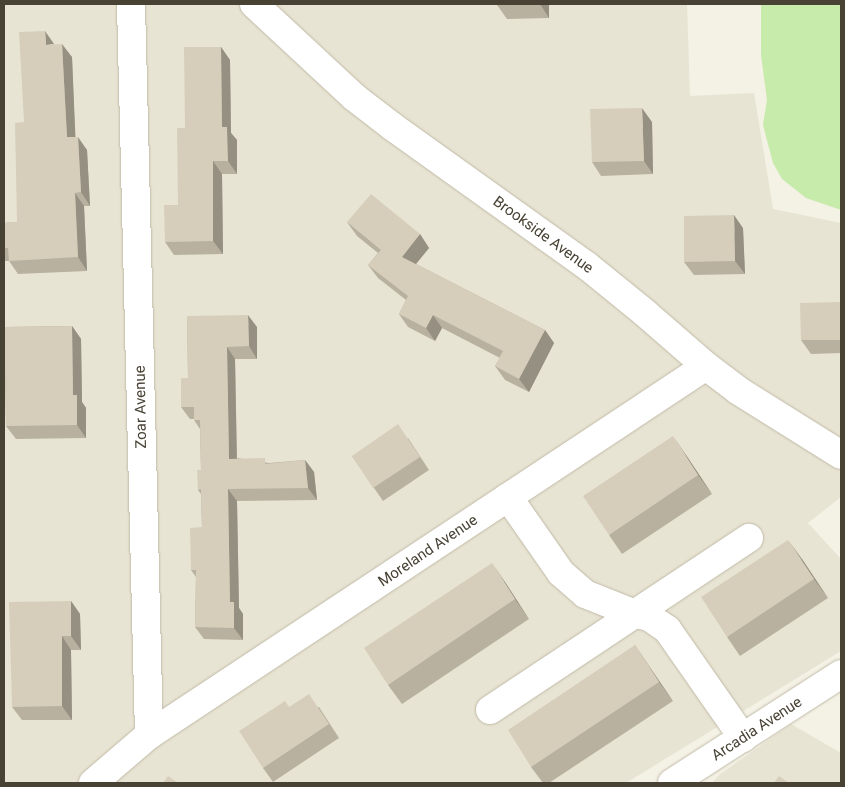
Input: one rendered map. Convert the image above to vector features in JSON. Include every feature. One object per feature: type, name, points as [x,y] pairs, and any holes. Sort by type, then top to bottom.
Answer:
[{"type":"street","name":"Zoar Avenue","points":[[131,4],[150,735]]},
{"type":"street","name":"Brookside Avenue","points":[[254,4],[354,97],[586,265],[706,366],[739,391],[841,455]]},
{"type":"street","name":"Moreland Avenue","points":[[150,735],[706,366]]},
{"type":"street","points":[[508,497],[561,573],[585,594],[633,613],[649,617],[667,629],[743,738]]},
{"type":"street","points":[[490,710],[633,613],[749,538]]},
{"type":"street","name":"Arcadia Avenue","points":[[672,783],[841,674]]},
{"type":"street","points":[[93,783],[150,735]]},
{"type":"shaded area","points":[[4,4],[687,4],[690,96],[754,93],[773,209],[841,223],[841,497],[808,523],[841,559],[841,651],[626,783],[4,783]]},
{"type":"shaded area","points":[[791,724],[841,753],[841,783],[712,783],[719,775]]},
{"type":"green space","points":[[761,4],[841,4],[841,210],[806,198],[782,179],[773,163],[763,125],[767,100],[761,55]]},
{"type":"building","points":[[497,4],[540,4],[497,5]]},
{"type":"building","points":[[45,31],[46,45],[62,44],[67,137],[78,137],[81,192],[75,193],[78,257],[9,261],[8,248],[4,248],[4,223],[17,222],[15,123],[24,122],[19,32]]},
{"type":"building","points":[[184,47],[221,47],[222,127],[227,127],[228,161],[213,161],[213,241],[165,242],[164,205],[178,205],[177,128],[185,128]]},
{"type":"building","points":[[642,108],[644,161],[592,162],[590,109]]},
{"type":"building","points":[[371,194],[420,234],[402,257],[545,330],[519,379],[495,366],[503,351],[433,315],[426,328],[399,314],[408,296],[368,265],[381,250],[347,222]]},
{"type":"building","points":[[734,215],[735,261],[684,262],[684,216]]},
{"type":"building","points":[[841,302],[841,340],[801,340],[800,303]]},
{"type":"building","points":[[248,315],[249,346],[227,347],[229,459],[265,458],[265,464],[305,460],[308,488],[228,489],[230,602],[234,602],[234,628],[195,627],[196,570],[191,570],[190,528],[202,527],[201,489],[198,490],[197,470],[201,470],[200,420],[194,420],[194,407],[181,407],[181,378],[188,378],[187,316]]},
{"type":"building","points":[[72,326],[73,395],[77,395],[77,425],[6,426],[4,327]]},
{"type":"building","points":[[398,424],[420,457],[373,488],[352,456]]},
{"type":"building","points":[[673,436],[698,475],[609,535],[583,496]]},
{"type":"building","points":[[788,540],[814,579],[727,637],[701,597]]},
{"type":"building","points":[[492,563],[515,599],[388,685],[364,648]]},
{"type":"building","points":[[71,601],[71,636],[62,636],[62,706],[12,707],[9,602]]},
{"type":"building","points":[[635,645],[659,682],[531,767],[508,730]]},
{"type":"building","points":[[309,694],[329,724],[263,768],[239,731],[285,701],[289,707]]},
{"type":"building","points":[[168,776],[178,783],[163,783]]},
{"type":"building","points":[[779,776],[789,783],[774,783]]}]
